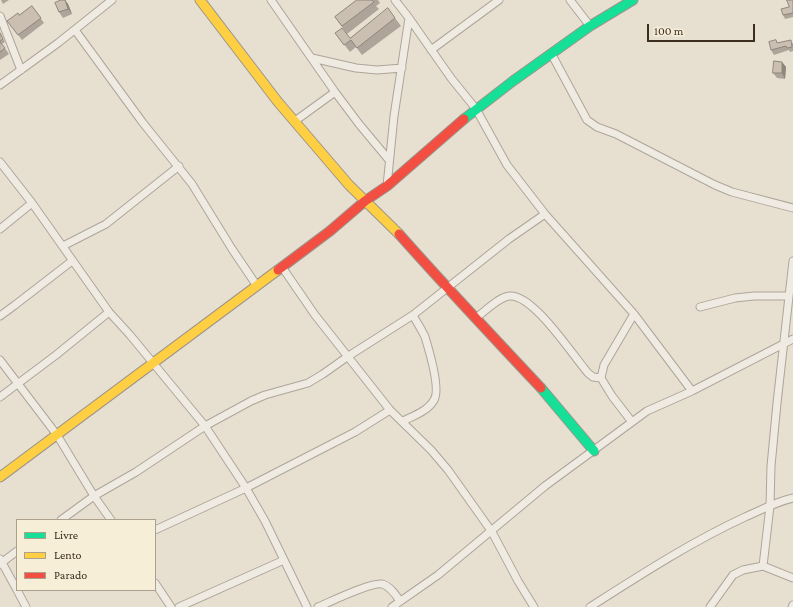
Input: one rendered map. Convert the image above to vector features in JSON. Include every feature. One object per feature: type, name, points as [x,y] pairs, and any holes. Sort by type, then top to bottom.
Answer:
[{"type":"street","points":[[0,85],[75,30],[112,0]]},
{"type":"street","points":[[200,0],[278,102],[348,185],[396,231],[447,289],[547,395],[594,451]]},
{"type":"street","points":[[271,0],[335,92],[389,160]]},
{"type":"street","points":[[431,50],[499,0]]},
{"type":"street","points":[[570,0],[590,26]]},
{"type":"street","points":[[0,477],[330,231],[365,201],[387,186],[476,109],[551,53],[590,26],[633,0]]},
{"type":"street","points":[[396,1],[476,109],[507,165],[545,214],[634,314],[692,391]]},
{"type":"street","points":[[0,16],[21,70]]},
{"type":"street","points":[[387,186],[394,116],[409,18]]},
{"type":"street","points":[[75,30],[143,123],[192,184],[257,286]]},
{"type":"street","points":[[551,53],[587,120],[592,124],[616,134],[715,185],[732,192],[793,208]]},
{"type":"street","points":[[312,58],[356,68],[377,70],[402,68]]},
{"type":"street","points":[[295,122],[335,92]]},
{"type":"street","points":[[0,162],[32,203],[109,312],[130,335],[205,426],[246,488],[307,607]]},
{"type":"street","points":[[63,246],[106,224],[179,166]]},
{"type":"street","points":[[0,228],[32,203]]},
{"type":"street","points":[[62,519],[94,496],[136,472],[205,426],[251,401],[265,395],[308,383],[324,374],[347,357],[413,315],[509,239],[545,214]]},
{"type":"street","points":[[0,316],[72,261]]},
{"type":"street","points":[[763,566],[770,506],[771,466],[788,296],[793,261]]},
{"type":"street","points":[[282,268],[347,357],[390,410],[431,450],[448,470],[492,532],[518,581],[534,607]]},
{"type":"street","points":[[476,318],[501,299],[508,296],[514,296],[521,299],[537,310],[588,373],[593,377],[601,378]]},
{"type":"street","points":[[700,307],[735,298],[754,296],[788,296]]},
{"type":"street","points":[[0,397],[81,336],[109,312]]},
{"type":"street","points":[[632,422],[612,396],[601,378],[604,365],[634,314]]},
{"type":"street","points":[[403,422],[417,415],[426,408],[434,400],[436,391],[430,356],[424,336],[413,315]]},
{"type":"street","points":[[392,607],[438,575],[492,532],[545,486],[647,411],[692,391],[793,339]]},
{"type":"street","points":[[0,360],[56,435],[110,519]]},
{"type":"street","points":[[156,530],[246,488],[355,432],[390,410]]},
{"type":"street","points":[[590,607],[713,533],[770,506],[793,498]]},
{"type":"street","points":[[16,552],[1,561],[16,588]]},
{"type":"street","points":[[179,607],[284,560]]},
{"type":"street","points":[[710,607],[733,575],[743,570],[763,566],[793,578]]},
{"type":"street","points":[[156,584],[171,607]]},
{"type":"street","points":[[318,607],[370,586],[382,584],[388,587],[400,601]]},
{"type":"street","points":[[18,591],[26,607]]},
{"type":"building","points":[[65,0],[68,9],[59,12],[55,3]]},
{"type":"building","points":[[357,0],[372,0],[374,2],[342,26],[335,17]]},
{"type":"building","points":[[787,0],[793,0],[793,13],[783,15],[781,9],[789,7]]},
{"type":"building","points":[[32,6],[41,18],[18,35],[7,21],[18,13],[19,15]]},
{"type":"building","points":[[388,8],[395,18],[357,48],[351,40],[344,45],[335,33],[342,28],[350,38]]},
{"type":"building","points":[[0,33],[3,39],[0,41]]},
{"type":"building","points":[[776,40],[777,43],[791,40],[792,47],[787,48],[786,46],[771,50],[769,42]]},
{"type":"building","points":[[0,42],[5,48],[0,52]]},
{"type":"building","points":[[774,61],[782,62],[782,73],[773,73]]},
{"type":"traffic: fast","points":[[464,119],[513,81],[590,26],[633,0]]},
{"type":"traffic: fast","points":[[541,388],[594,451]]},
{"type":"traffic: slow","points":[[200,0],[278,102],[349,185],[399,234]]},
{"type":"traffic: slow","points":[[0,477],[278,270]]},
{"type":"traffic: jam","points":[[278,270],[330,231],[365,201],[387,186],[464,119]]},
{"type":"traffic: jam","points":[[399,234],[541,388]]}]
